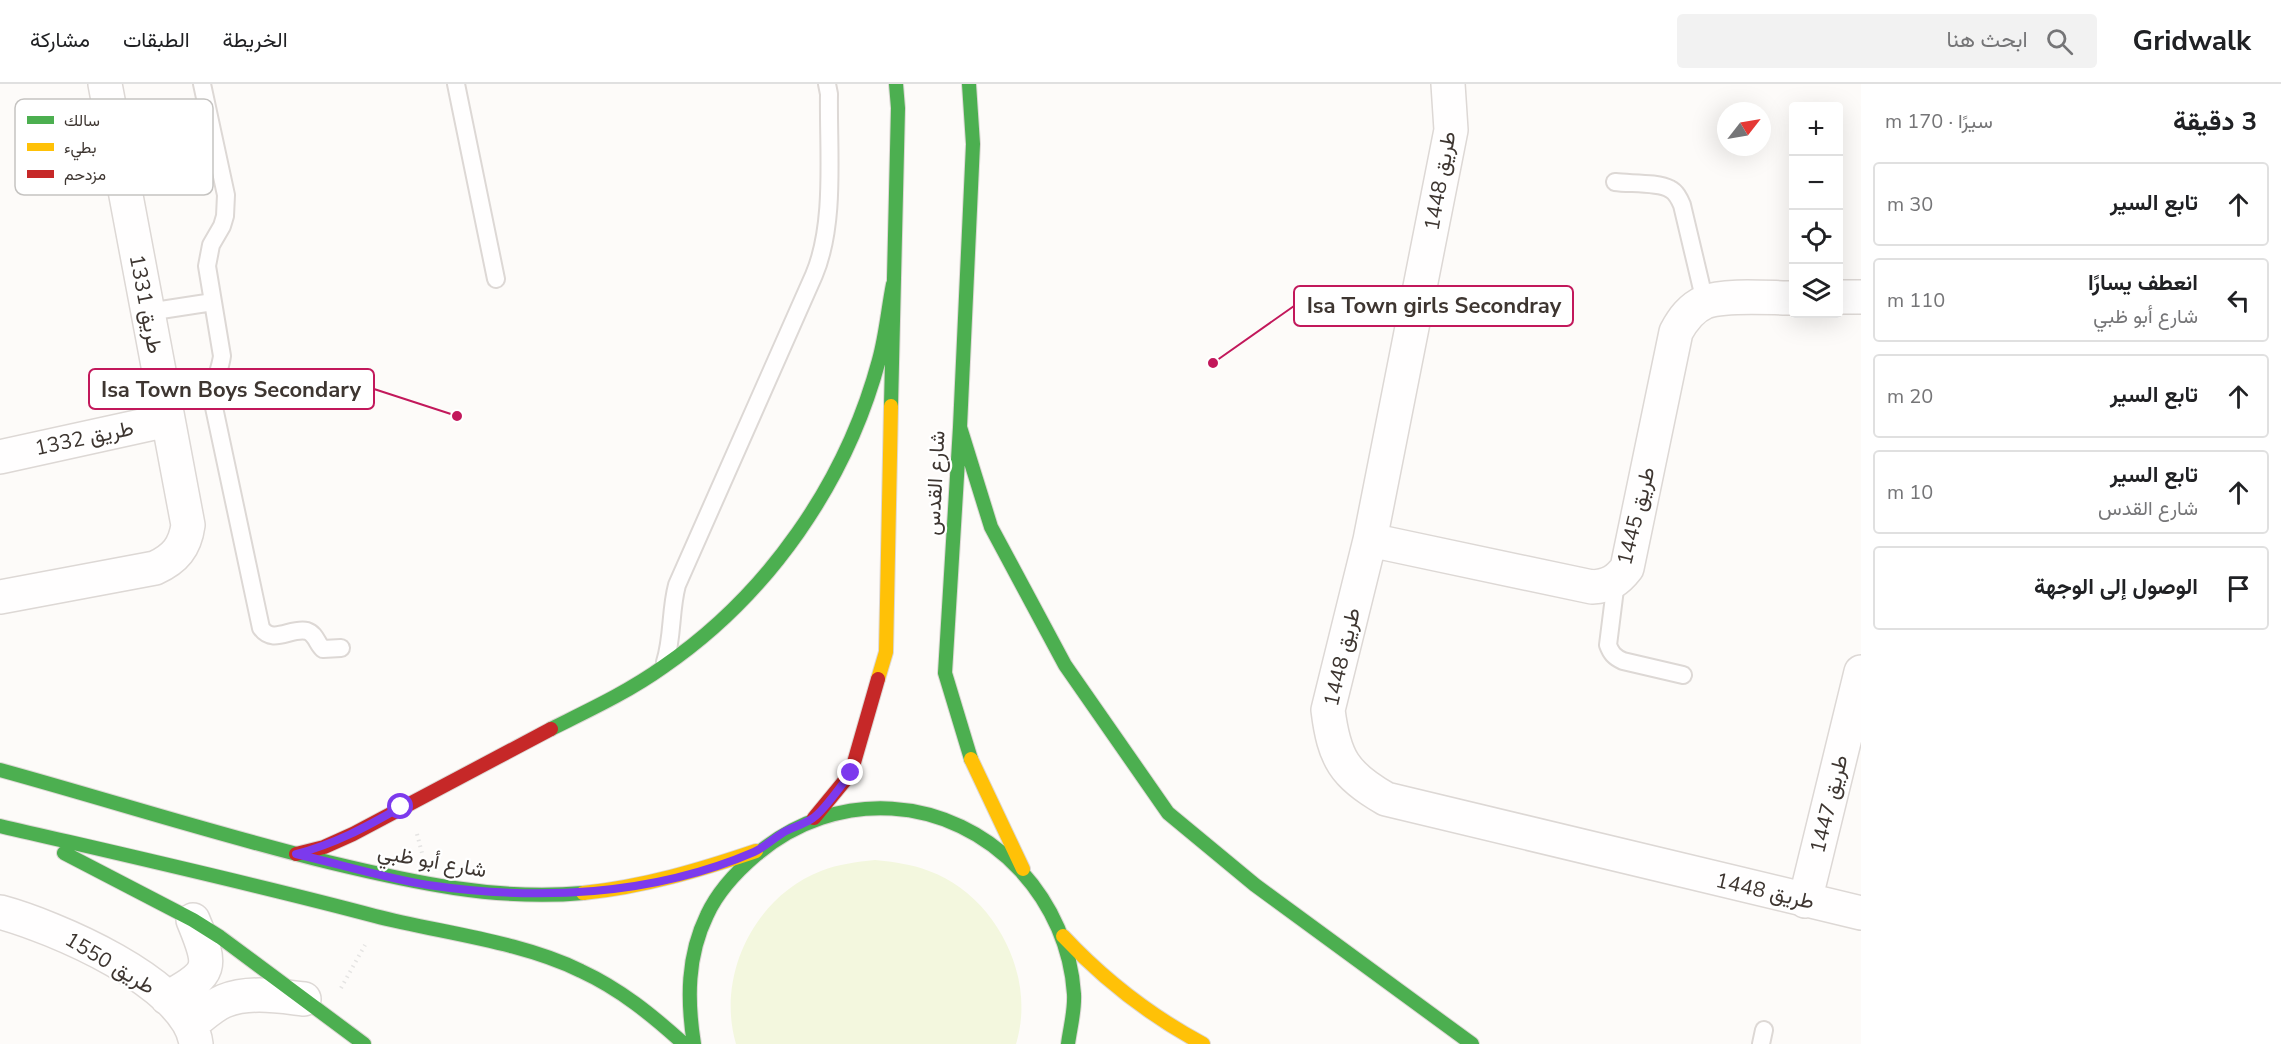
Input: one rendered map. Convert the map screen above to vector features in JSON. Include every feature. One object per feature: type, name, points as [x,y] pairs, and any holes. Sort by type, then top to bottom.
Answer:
[{"type":"main road","name":"شارع القدس","points":[[969,84],[973,144],[960,426],[945,673],[972,762],[1023,869]]},
{"type":"main road","points":[[973,144],[978,84]]},
{"type":"main road","name":"شارع القدس","points":[[814,818],[851,773],[886,652],[894,92]]},
{"type":"main road","points":[[296,854],[324,847],[353,834],[597,705],[663,667],[723,619],[776,564],[820,501],[855,432],[879,360],[893,284]]},
{"type":"main road","points":[[960,426],[991,527],[1065,665],[1168,813],[1255,885],[1472,1044]]},
{"type":"main road","name":"شارع أبو ظبي","points":[[0,770],[296,854],[428,885],[490,893],[545,895],[599,891],[652,882],[705,869],[756,851]]},
{"type":"main road","points":[[694,1044],[688,1010],[691,965],[703,922],[726,884],[756,851],[784,832],[814,818],[858,808],[903,808],[947,819],[988,839],[1023,869],[1046,901],[1063,936],[1074,994],[1068,1044]]},
{"type":"main road","points":[[0,826],[274,889],[380,917],[535,953],[580,970],[622,993],[653,1016],[684,1044]]},
{"type":"main road","points":[[22,832],[193,920],[220,937],[364,1044]]},
{"type":"main road","points":[[1063,936],[1094,970],[1128,999],[1165,1024],[1203,1044]]},
{"type":"street","name":"طريق 1331","points":[[105,84],[108,99]]},
{"type":"street","name":"طريق 1448","points":[[1448,84],[1451,130],[1370,540],[1328,710],[1332,738],[1339,756],[1343,764],[1362,785],[1386,799],[1861,913]]},
{"type":"street","name":"طريق 1331","points":[[0,597],[155,568],[175,556],[182,547],[188,525],[126,195]]},
{"type":"street","points":[[1843,297],[1861,297]]},
{"type":"street","points":[[1705,302],[1721,299],[1789,298]]},
{"type":"street","name":"طريق 1445","points":[[1370,540],[1592,587],[1605,586],[1616,581],[1627,568],[1676,332],[1688,314],[1705,302]]},
{"type":"street","name":"طريق 1332","points":[[0,457],[168,420]]},
{"type":"street","name":"طريق 1447","points":[[1805,900],[1861,672]]},
{"type":"street","name":"طريق 1550","points":[[0,912],[59,932],[129,969],[167,998],[193,1035]]},
{"type":"street","points":[[167,998],[194,983],[202,975],[206,966],[207,956],[193,920]]},
{"type":"street","points":[[193,1035],[212,1008],[237,997],[269,995],[304,999]]},
{"type":"lane","points":[[202,84],[205,99]]},
{"type":"lane","points":[[456,84],[496,279]]},
{"type":"lane","points":[[663,667],[672,637],[672,609],[677,585],[824,249],[828,226],[829,94],[827,84]]},
{"type":"lane","points":[[213,135],[226,195],[225,216],[208,255],[207,266],[222,356],[213,384],[213,398],[261,628],[266,634],[274,636],[306,631],[313,635],[323,649],[341,648]]},
{"type":"lane","points":[[1615,182],[1663,186],[1671,189],[1677,195],[1685,218],[1705,302]]},
{"type":"lane","points":[[148,312],[213,302]]},
{"type":"lane","points":[[1616,581],[1608,645],[1610,652],[1615,658],[1623,661],[1683,675]]},
{"type":"green space","points":[[875,860],[916,867],[953,883],[991,918],[1005,941],[1015,966],[1021,992],[1021,1018],[1016,1044],[736,1044],[731,1018],[731,992],[736,966],[759,919],[777,899],[797,883],[834,867]]},
{"type":"traffic: fast","points":[[891,406],[898,108],[896,84]]},
{"type":"traffic: fast","points":[[969,84],[973,144],[960,427],[945,673],[971,759]]},
{"type":"traffic: fast","points":[[551,729],[622,693],[663,667],[701,638],[769,571],[798,533],[824,492],[846,450],[865,406],[879,360],[893,284]]},
{"type":"traffic: fast","points":[[960,427],[991,527],[1065,665],[1168,813],[1255,885],[1472,1044]]},
{"type":"traffic: fast","points":[[0,770],[328,862],[422,883],[486,892],[551,895],[583,893]]},
{"type":"traffic: fast","points":[[694,1044],[690,1011],[692,962],[700,931],[711,906],[728,882],[756,855],[787,833],[821,818],[856,810],[892,809],[927,814],[961,826],[993,845],[1032,884],[1051,913],[1069,960],[1074,1000],[1068,1044]]},
{"type":"traffic: fast","points":[[0,826],[532,952],[581,971],[609,986],[648,1013],[684,1044]]},
{"type":"traffic: fast","points":[[64,853],[193,920],[220,937],[364,1044]]},
{"type":"traffic: slow","points":[[878,679],[886,652],[891,406]]},
{"type":"traffic: slow","points":[[971,759],[1023,869]]},
{"type":"traffic: slow","points":[[583,893],[627,887],[671,877],[756,851]]},
{"type":"traffic: slow","points":[[1063,936],[1095,968],[1128,996],[1203,1044]]},
{"type":"traffic: jam","points":[[814,818],[851,773],[878,679]]},
{"type":"traffic: jam","points":[[296,854],[324,847],[353,834],[551,729]]},
{"type":"place","name":"Isa Town girls Secondray","points":[[1213,363]]},
{"type":"place","name":"Isa Town Boys Secondary","points":[[457,416]]},
{"type":"route","points":[[401,807],[353,834],[324,847],[296,854],[428,885],[490,893],[545,895],[599,891],[652,882],[705,869],[756,851],[784,832],[814,818],[851,773]]}]
